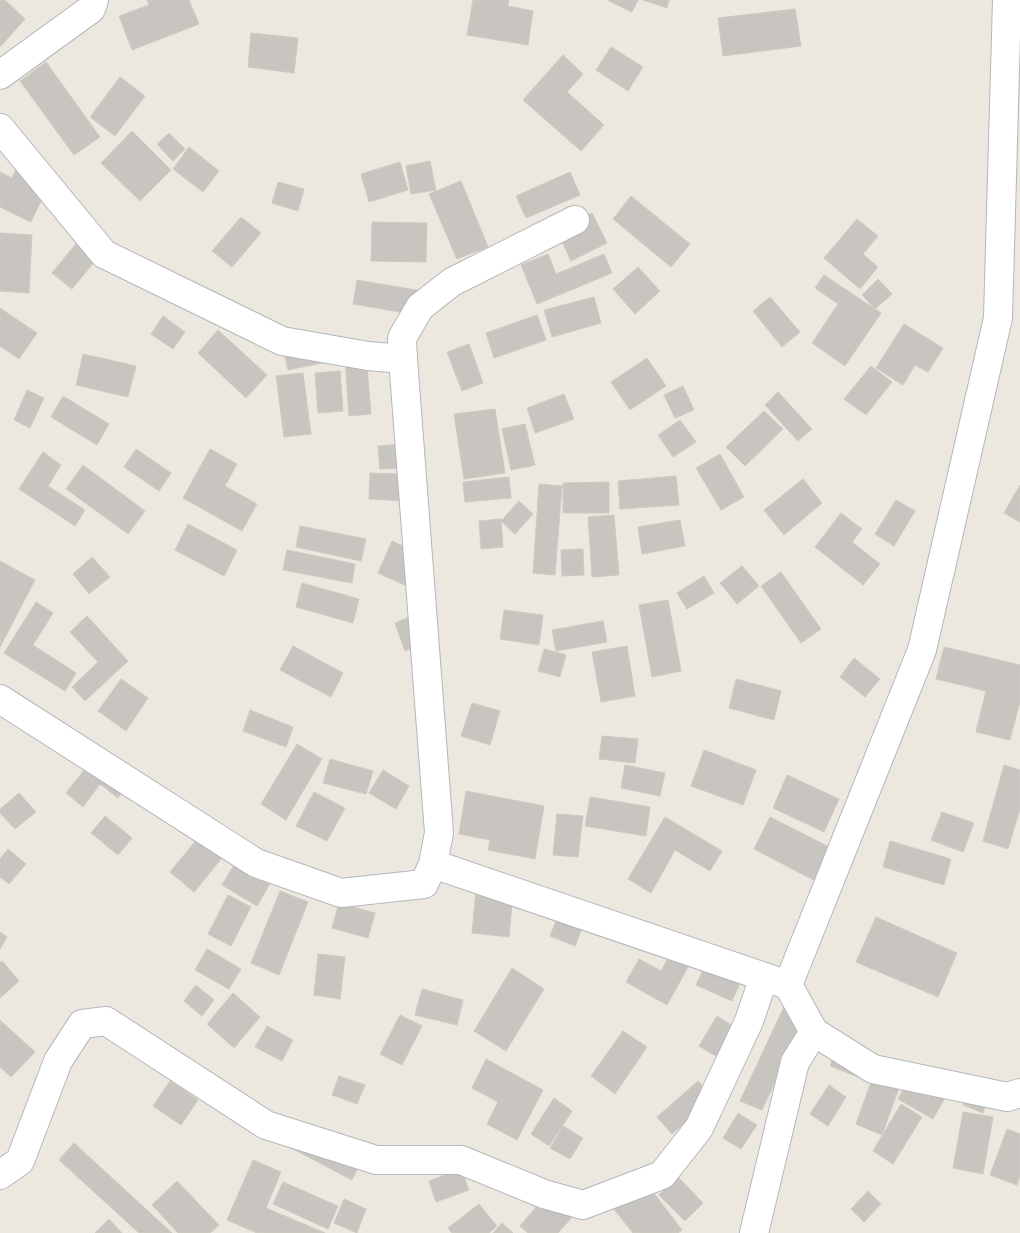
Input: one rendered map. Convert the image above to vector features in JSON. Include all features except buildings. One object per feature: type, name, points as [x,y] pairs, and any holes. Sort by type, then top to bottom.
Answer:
[{"type":"street","points":[[0,75],[92,9],[94,0]]},
{"type":"street","points":[[7,1163],[58,1061],[82,1024],[106,1020],[266,1125],[376,1160],[461,1160],[544,1194],[583,1205],[662,1174],[699,1128],[749,1021],[776,981],[922,650],[998,318],[1007,0]]},
{"type":"street","points":[[0,128],[104,254],[282,341],[368,356],[403,359]]},
{"type":"street","points":[[0,698],[256,864],[341,893],[424,884],[433,864],[439,833],[402,338],[420,308],[452,282],[575,220]]},
{"type":"street","points":[[433,864],[776,981],[814,1032],[873,1069],[1007,1097],[1020,1093]]},
{"type":"street","points":[[754,1233],[795,1062],[814,1032]]}]
